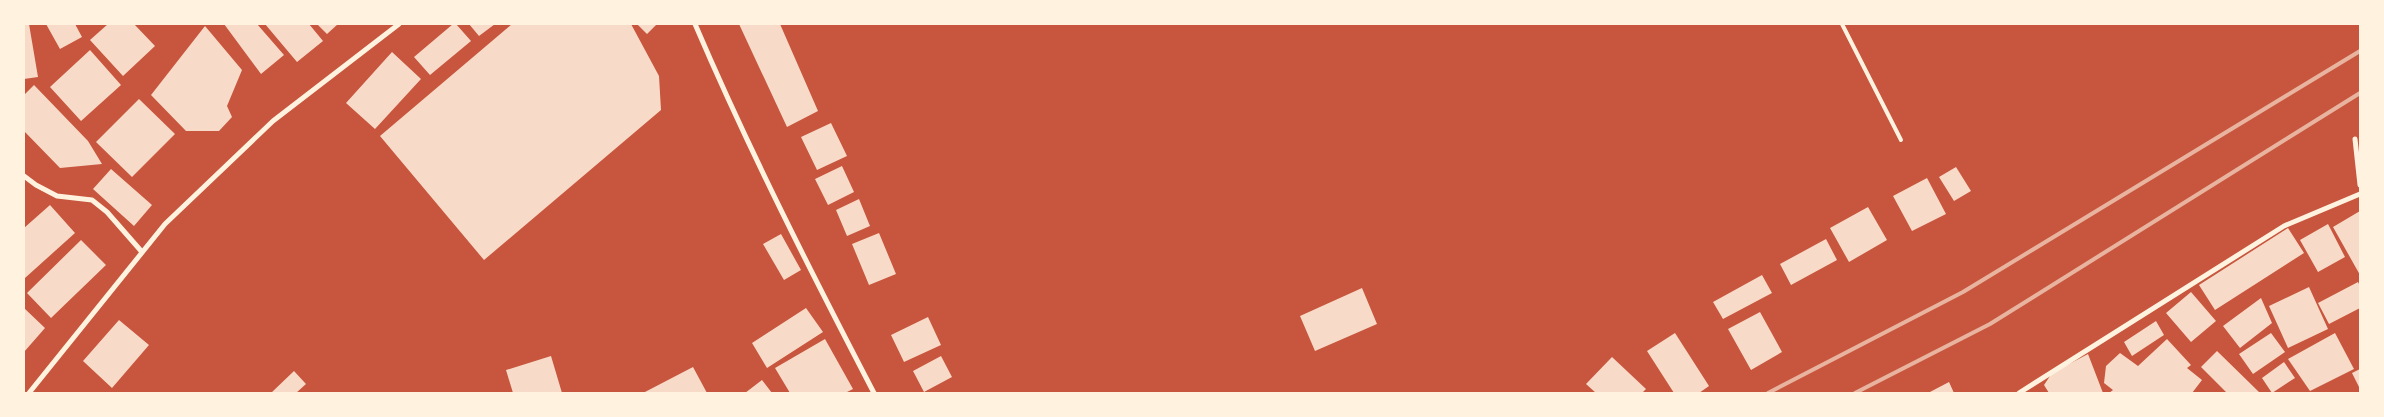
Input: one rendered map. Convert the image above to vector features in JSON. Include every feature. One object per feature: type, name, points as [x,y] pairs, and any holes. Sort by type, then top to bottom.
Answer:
[{"type":"street","points":[[29,393],[165,224],[273,121],[399,24]]},
{"type":"street","points":[[695,24],[730,107],[874,393]]},
{"type":"street","points":[[2355,138],[2360,185]]},
{"type":"street","points":[[24,176],[36,186],[57,196],[92,200],[107,212],[142,252]]},
{"type":"street","points":[[2019,393],[2284,226],[2360,194]]},
{"type":"lane","points":[[1842,24],[1901,140]]},
{"type":"building","points":[[24,24],[29,24],[38,77],[24,79]]},
{"type":"building","points":[[46,24],[75,24],[82,37],[60,49]]},
{"type":"building","points":[[108,24],[134,24],[155,46],[123,76],[90,40]]},
{"type":"building","points":[[224,24],[257,24],[284,55],[261,74]]},
{"type":"building","points":[[265,24],[309,24],[323,41],[297,62]]},
{"type":"building","points":[[317,24],[338,24],[327,34]]},
{"type":"building","points":[[453,24],[456,24],[471,41],[430,75],[414,57]]},
{"type":"building","points":[[469,24],[495,24],[479,36]]},
{"type":"building","points":[[512,24],[631,24],[659,76],[661,110],[484,260],[380,136]]},
{"type":"building","points":[[637,24],[657,24],[647,34]]},
{"type":"building","points":[[739,24],[780,24],[818,111],[787,127]]},
{"type":"building","points":[[205,26],[242,70],[227,106],[232,117],[219,131],[186,131],[151,95]]},
{"type":"building","points":[[90,50],[121,85],[81,121],[50,87]]},
{"type":"building","points":[[392,52],[421,79],[375,129],[346,103]]},
{"type":"building","points":[[34,85],[88,141],[102,164],[60,168],[24,131],[24,95]]},
{"type":"building","points":[[139,99],[175,134],[132,177],[96,142]]},
{"type":"building","points":[[831,123],[847,156],[817,170],[801,137]]},
{"type":"building","points":[[842,166],[854,192],[828,205],[815,179]]},
{"type":"building","points":[[1956,167],[1971,191],[1954,201],[1939,177]]},
{"type":"building","points":[[111,169],[152,205],[134,226],[93,189]]},
{"type":"building","points":[[1927,178],[1946,214],[1912,231],[1893,196]]},
{"type":"building","points":[[859,199],[870,226],[847,236],[836,210]]},
{"type":"building","points":[[50,205],[75,233],[25,278],[24,228]]},
{"type":"building","points":[[1868,207],[1887,240],[1849,262],[1830,228]]},
{"type":"building","points":[[2360,211],[2360,275],[2333,227]]},
{"type":"building","points":[[2328,224],[2345,257],[2318,272],[2300,240]]},
{"type":"building","points":[[2288,228],[2304,253],[2215,310],[2199,285]]},
{"type":"building","points":[[879,233],[896,274],[869,285],[852,244]]},
{"type":"building","points":[[781,234],[801,270],[784,280],[763,244]]},
{"type":"building","points":[[1826,239],[1837,260],[1791,285],[1780,264]]},
{"type":"building","points":[[81,240],[106,265],[51,318],[27,293]]},
{"type":"building","points":[[1762,275],[1772,293],[1723,319],[1713,302]]},
{"type":"building","points":[[2358,282],[2360,286],[2360,308],[2329,324],[2318,303]]},
{"type":"building","points":[[2309,287],[2328,329],[2288,348],[2269,306]]},
{"type":"building","points":[[1362,288],[1377,324],[1315,351],[1300,316]]},
{"type":"building","points":[[2191,292],[2216,321],[2191,342],[2166,313]]},
{"type":"building","points":[[2261,298],[2272,323],[2240,348],[2223,326]]},
{"type":"building","points":[[24,308],[45,328],[24,352]]},
{"type":"building","points":[[806,308],[823,332],[767,368],[752,343]]},
{"type":"building","points":[[1760,312],[1782,352],[1751,370],[1728,329]]},
{"type":"building","points":[[928,317],[941,345],[904,362],[891,335]]},
{"type":"building","points":[[119,320],[149,345],[112,388],[83,361]]},
{"type":"building","points":[[2156,321],[2164,335],[2132,356],[2124,342]]},
{"type":"building","points":[[1675,333],[1709,386],[1699,393],[1674,393],[1647,351]]},
{"type":"building","points":[[2271,333],[2285,352],[2253,374],[2239,354]]},
{"type":"building","points":[[2335,333],[2354,369],[2310,391],[2288,359]]},
{"type":"building","points":[[825,339],[853,389],[845,393],[790,393],[775,368]]},
{"type":"building","points":[[2167,339],[2191,365],[2187,368],[2202,380],[2192,393],[2109,393],[2113,390],[2104,383],[2106,366],[2120,353],[2138,366]]},
{"type":"building","points":[[2217,351],[2260,393],[2227,393],[2201,367]]},
{"type":"building","points":[[2088,354],[2103,393],[2049,393],[2044,385],[2052,373]]},
{"type":"building","points":[[551,356],[562,393],[513,393],[506,370]]},
{"type":"building","points":[[941,356],[952,377],[924,392],[913,371]]},
{"type":"building","points":[[1612,357],[1646,389],[1642,393],[1596,393],[1586,384]]},
{"type":"building","points":[[2284,362],[2295,378],[2272,393],[2262,378]]},
{"type":"building","points":[[693,367],[707,393],[643,393]]},
{"type":"building","points":[[2360,369],[2360,389],[2352,373]]},
{"type":"building","points":[[294,371],[306,384],[296,393],[271,393]]},
{"type":"building","points":[[762,380],[772,393],[745,393]]},
{"type":"building","points":[[1949,382],[1954,393],[1928,393]]},
{"type":"railway","points":[[1768,393],[1963,292],[2360,51]]},
{"type":"railway","points":[[1855,393],[1990,324],[2360,93]]}]
